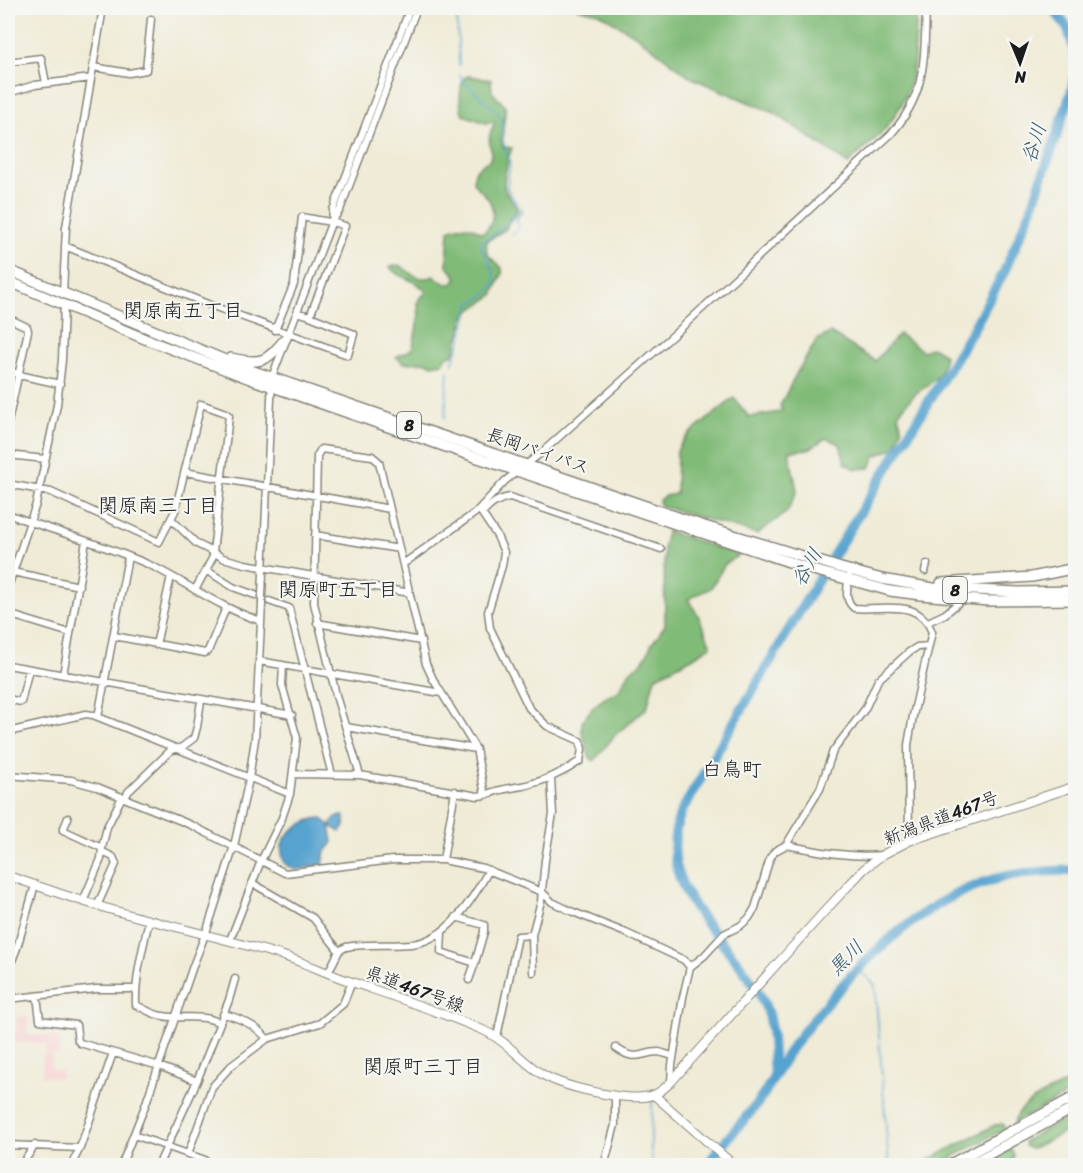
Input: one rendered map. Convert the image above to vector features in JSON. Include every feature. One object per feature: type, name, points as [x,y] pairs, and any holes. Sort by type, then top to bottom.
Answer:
[{"type":"highway","name":"長岡バイパス","points":[[8,270],[145,339],[519,471],[815,565],[839,572],[882,579],[1075,597]]},
{"type":"highway","name":"長岡バイパス","points":[[8,281],[203,351],[271,382],[527,464],[815,565]]},
{"type":"highway","points":[[203,351],[249,362],[259,362],[268,359],[287,336]]},
{"type":"highway","points":[[973,586],[1076,568]]},
{"type":"highway","name":"長岡バイパス","points":[[839,572],[849,578],[890,591],[988,601],[1075,597]]},
{"type":"highway","points":[[947,1166],[1003,1140],[1076,1096]]},
{"type":"highway","points":[[1021,1130],[1076,1107]]},
{"type":"highway","points":[[967,1166],[1003,1140]]},
{"type":"main road","name":"新潟県道467号","points":[[671,1082],[864,869],[882,855],[909,841],[1076,786]]},
{"type":"main road","name":"県道467号線","points":[[8,876],[97,906],[279,954],[388,993],[497,1037],[547,1077],[601,1094],[654,1095]]},
{"type":"main road","points":[[671,1082],[654,1095],[733,1164]]},
{"type":"street","points":[[8,587],[31,523],[60,384],[65,246],[103,8]]},
{"type":"street","points":[[332,221],[333,210],[410,8]]},
{"type":"street","points":[[258,595],[263,567],[271,382],[287,336],[332,221],[340,210],[417,8]]},
{"type":"street","points":[[481,511],[505,481],[679,330],[898,126],[922,78],[926,8]]},
{"type":"street","points":[[93,67],[129,74],[147,69],[151,19]]},
{"type":"street","points":[[8,62],[41,58],[46,83]]},
{"type":"street","points":[[8,93],[46,83],[91,78]]},
{"type":"street","points":[[275,330],[294,284],[302,217],[318,221],[332,221],[345,226],[310,316]]},
{"type":"street","points":[[65,246],[287,336],[348,355],[354,334],[297,312]]},
{"type":"street","points":[[8,318],[27,327],[28,331],[8,422]]},
{"type":"street","points":[[8,370],[19,375],[60,384]]},
{"type":"street","points":[[8,484],[51,492],[159,542],[172,520],[201,404],[226,413],[229,416],[213,557],[195,590]]},
{"type":"street","points":[[360,775],[317,623],[314,603],[317,456],[321,449],[372,456],[379,462],[426,664],[441,693],[477,749],[485,795]]},
{"type":"street","points":[[8,455],[45,459]]},
{"type":"street","points":[[185,472],[390,509]]},
{"type":"street","points":[[403,564],[490,505],[500,499],[510,497],[661,549]]},
{"type":"street","points":[[294,774],[360,775],[478,796],[551,778],[579,760],[582,749],[579,741],[547,726],[529,708],[490,628],[488,612],[504,552],[501,542],[481,511]]},
{"type":"street","points":[[8,514],[128,557],[171,576],[226,608],[261,621]]},
{"type":"street","points":[[172,520],[197,544],[233,561],[410,593]]},
{"type":"street","points":[[315,535],[399,549]]},
{"type":"street","points":[[63,675],[86,541]]},
{"type":"street","points":[[98,717],[128,557]]},
{"type":"street","points":[[206,570],[233,587],[258,595],[265,602],[289,608],[332,776]]},
{"type":"street","points":[[14,572],[79,586]]},
{"type":"street","points":[[928,622],[945,614],[964,598],[981,573]]},
{"type":"street","points":[[156,645],[171,576]]},
{"type":"street","points":[[849,578],[847,599],[854,608],[910,609],[921,615],[933,632],[908,745],[909,841]]},
{"type":"street","points":[[121,1166],[206,933],[234,846],[249,779],[255,739],[261,621],[265,602]]},
{"type":"street","points":[[114,636],[205,653],[226,608]]},
{"type":"street","points":[[8,614],[70,633]]},
{"type":"street","points":[[317,623],[421,641]]},
{"type":"street","points":[[671,1082],[673,1056],[690,967],[704,956],[724,934],[740,926],[752,914],[768,863],[775,851],[786,845],[820,789],[833,751],[865,709],[878,680],[909,652],[917,647],[929,646]]},
{"type":"street","points":[[260,661],[441,693]]},
{"type":"street","points":[[8,665],[201,701],[292,715]]},
{"type":"street","points":[[230,940],[261,861],[282,818],[294,774],[297,738],[282,686],[283,665]]},
{"type":"street","points":[[8,699],[21,702],[29,669]]},
{"type":"street","points":[[83,901],[103,850],[107,827],[123,798],[170,751],[187,744],[196,733],[201,701]]},
{"type":"street","points":[[8,732],[86,714],[290,794]]},
{"type":"street","points":[[346,727],[477,749]]},
{"type":"street","points":[[8,775],[81,782],[191,825],[285,873],[362,863],[443,860],[489,870],[542,892],[552,902],[684,960],[690,967]]},
{"type":"street","points":[[533,972],[532,934],[542,892],[553,814],[551,778]]},
{"type":"street","points":[[443,860],[455,791]]},
{"type":"street","points":[[68,818],[63,830],[103,850],[113,857],[116,864],[97,906]]},
{"type":"street","points":[[786,845],[852,857],[882,855]]},
{"type":"street","points":[[328,973],[339,951],[350,946],[420,942],[442,932],[456,917],[489,870]]},
{"type":"street","points":[[252,883],[313,918],[339,951]]},
{"type":"street","points":[[8,971],[35,885]]},
{"type":"street","points":[[456,917],[483,925],[484,932],[468,980]]},
{"type":"street","points":[[149,920],[135,989],[136,1005],[152,1014],[164,1017],[204,1018],[220,1023]]},
{"type":"street","points":[[442,932],[441,952],[475,963]]},
{"type":"street","points":[[497,1037],[518,936],[532,934]]},
{"type":"street","points":[[158,1166],[197,1081],[224,1014],[235,979]]},
{"type":"street","points":[[188,1154],[216,1081],[231,1066],[267,1039],[320,1023],[343,1005],[352,982]]},
{"type":"street","points":[[8,999],[96,989],[135,989]]},
{"type":"street","points":[[36,996],[40,1020],[73,1023],[77,1028],[80,1043],[159,1066],[197,1081]]},
{"type":"street","points":[[224,1014],[237,1018],[267,1039]]},
{"type":"street","points":[[616,1048],[623,1053],[636,1056],[658,1052],[673,1056]]},
{"type":"street","points":[[71,1166],[80,1148],[113,1053]]},
{"type":"street","points":[[604,1166],[613,1139],[615,1096]]},
{"type":"street","points":[[134,1135],[204,1160],[208,1166]]},
{"type":"street","points":[[8,1145],[80,1148]]},
{"type":"street","points":[[21,1166],[35,1145]]},
{"type":"shaded area","points":[[17,1016],[28,1017],[27,1035],[60,1036],[59,1055],[52,1054],[51,1070],[62,1071],[62,1078],[42,1077],[43,1055],[50,1055],[45,1054],[45,1043],[8,1042],[8,1032],[17,1032]]},
{"type":"green space","points":[[576,8],[917,8],[913,70],[910,84],[897,113],[886,128],[848,164],[776,114],[692,78],[635,35],[599,13]]},
{"type":"green space","points":[[465,77],[491,80],[492,92],[505,106],[503,147],[512,148],[504,186],[518,210],[510,218],[506,229],[487,241],[488,255],[502,268],[502,274],[493,295],[464,318],[454,354],[446,357],[443,363],[432,365],[427,362],[404,363],[396,357],[413,347],[419,315],[418,303],[426,293],[419,284],[398,274],[390,267],[400,265],[420,278],[434,276],[443,282],[453,283],[457,277],[447,266],[449,230],[466,226],[481,233],[489,226],[493,216],[489,200],[473,182],[478,168],[490,160],[489,140],[494,124],[463,115],[460,95]]},
{"type":"green space","points":[[830,333],[875,361],[899,334],[923,351],[932,347],[945,355],[937,378],[915,394],[898,414],[902,429],[895,448],[875,456],[870,468],[856,469],[845,463],[840,444],[826,438],[809,449],[789,451],[797,491],[787,512],[757,534],[660,506],[659,500],[664,496],[676,494],[677,451],[688,435],[734,398],[749,417],[780,412],[782,409],[780,406],[796,374],[817,340]]},
{"type":"green space","points":[[667,531],[739,555],[725,564],[711,588],[688,599],[699,617],[711,646],[655,677],[647,708],[615,735],[594,761],[590,758],[587,749],[582,732],[582,722],[593,707],[619,691],[630,671],[641,663],[665,625],[664,545]]},
{"type":"green space","points":[[1075,1079],[1075,1090],[1014,1123],[1017,1115],[1030,1102]]},
{"type":"green space","points":[[1075,1113],[1075,1127],[1031,1149],[1025,1146],[1024,1141]]},
{"type":"green space","points":[[1003,1124],[1005,1129],[938,1165],[919,1165],[995,1125]]},
{"type":"green space","points":[[1010,1149],[1014,1154],[1013,1161],[1005,1165],[981,1165]]},
{"type":"water","points":[[336,817],[345,817],[345,826],[340,832],[330,826],[333,842],[324,854],[324,861],[321,865],[295,870],[285,864],[281,847],[292,830],[304,823],[321,818],[330,825]]},
{"type":"waterway","points":[[459,65],[457,18],[460,8]]},
{"type":"waterway","name":"谷川","points":[[1053,8],[1068,29],[1076,55]]},
{"type":"waterway","name":"谷川","points":[[774,1074],[770,1025],[761,997],[747,975],[698,912],[685,890],[676,866],[675,840],[681,812],[817,582],[971,333],[1004,272],[1031,210],[1076,72]]},
{"type":"waterway","points":[[452,364],[470,304],[486,294],[494,284],[494,273],[482,250],[481,243],[498,232],[522,210],[510,195],[507,187],[510,162],[503,142],[503,118],[462,80],[460,74]]},
{"type":"waterway","points":[[512,234],[518,228],[517,218],[522,210]]},
{"type":"waterway","points":[[445,418],[448,371]]},
{"type":"waterway","name":"黒川","points":[[707,1166],[759,1101],[790,1050],[833,996],[884,944],[912,921],[974,886],[1016,874],[1076,870]]},
{"type":"waterway","points":[[858,969],[875,985],[889,1166]]},
{"type":"waterway","points":[[652,1100],[653,1166]]},
{"type":"district","name":"関原南五丁目","points":[[183,310]]},
{"type":"district","name":"関原南三丁目","points":[[158,505]]},
{"type":"district","name":"関原町五丁目","points":[[338,589]]},
{"type":"district","name":"白鳥町","points":[[732,769]]},
{"type":"district","name":"関原町三丁目","points":[[423,1066]]}]
